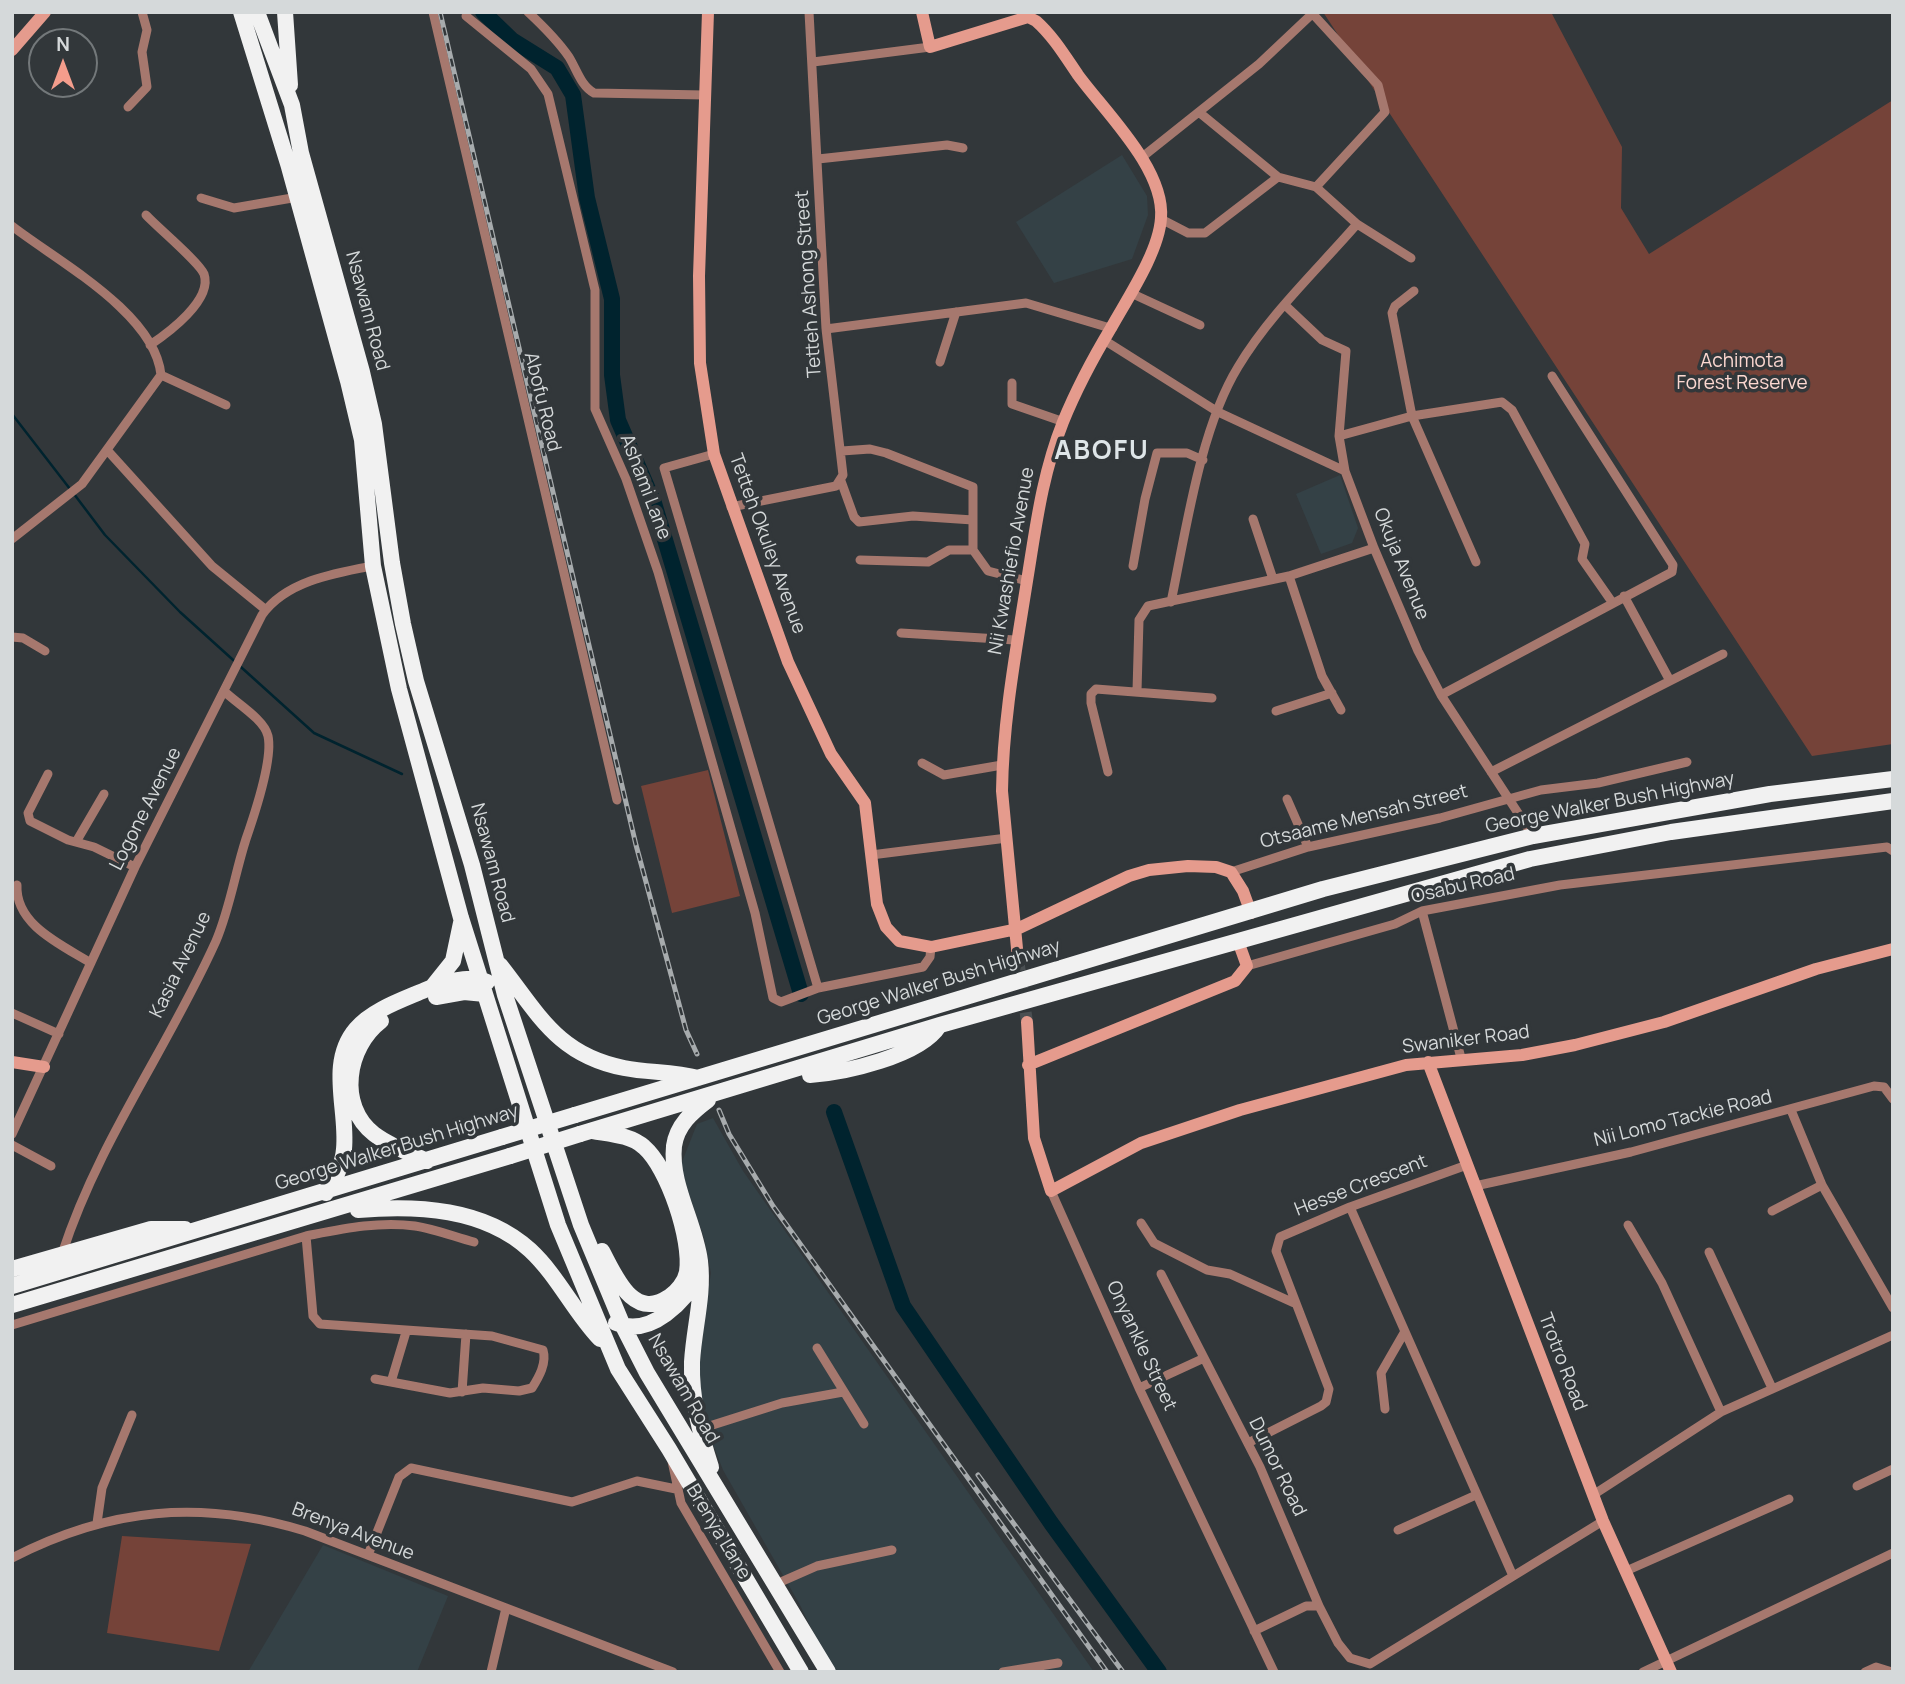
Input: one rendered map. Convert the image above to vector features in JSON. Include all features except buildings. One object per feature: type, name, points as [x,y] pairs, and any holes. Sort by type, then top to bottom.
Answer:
[{"type":"highway","name":"Nsawam Road","points":[[241,12],[298,197],[362,440],[373,566],[399,689],[461,918],[558,1225],[608,1348],[801,1672]]},
{"type":"highway","name":"Nsawam Road","points":[[257,12],[292,105],[301,153],[374,424],[392,563],[416,681],[472,865],[505,995],[582,1225],[623,1326],[661,1397],[828,1672]]},
{"type":"highway","points":[[285,12],[292,105]]},
{"type":"highway","points":[[373,566],[392,563]]},
{"type":"highway","points":[[1770,794],[1893,769]]},
{"type":"highway","name":"George Walker Bush Highway","points":[[12,1286],[326,1193],[994,986],[1323,890],[1533,836],[1770,794],[1893,779]]},
{"type":"highway","name":"George Walker Bush Highway","points":[[715,1094],[790,1073],[816,1074],[882,1059],[919,1046],[932,1038],[940,1025],[1530,859],[1768,817],[1893,801]]},
{"type":"highway","points":[[1768,817],[1893,813]]},
{"type":"highway","points":[[433,986],[453,961],[461,918]]},
{"type":"highway","points":[[494,957],[536,1014],[569,1047],[587,1057],[623,1068],[680,1073],[698,1078]]},
{"type":"highway","points":[[326,1193],[335,1178],[344,1151],[340,1071],[346,1044],[357,1028],[385,1008],[433,986],[483,986],[505,995]]},
{"type":"highway","points":[[427,1161],[393,1146],[365,1125],[352,1100],[350,1076],[355,1051],[371,1028],[391,1013],[443,995],[474,992],[483,986]]},
{"type":"highway","points":[[12,1305],[331,1212],[715,1094]]},
{"type":"highway","points":[[715,1094],[686,1119],[675,1143],[675,1171],[696,1239],[701,1271],[702,1298],[692,1362],[694,1405],[720,1492]]},
{"type":"highway","points":[[582,1225],[599,1246],[621,1286],[638,1303],[648,1305],[663,1301],[684,1282],[687,1256],[678,1212],[665,1177],[653,1158],[644,1147],[630,1138],[586,1133]]},
{"type":"highway","points":[[331,1212],[386,1207],[435,1208],[510,1235],[531,1251],[608,1348]]},
{"type":"highway","points":[[558,1225],[577,1248],[609,1317],[623,1326],[641,1326],[667,1313],[689,1295],[701,1271]]},
{"type":"highway","points":[[12,1269],[151,1229],[198,1230]]},
{"type":"street","points":[[12,51],[45,12]]},
{"type":"street","points":[[128,107],[146,88],[142,52],[146,30],[142,12]]},
{"type":"street","name":"Abofu Road","points":[[433,12],[617,800]]},
{"type":"street","points":[[528,12],[569,57],[586,88],[594,93],[705,95]]},
{"type":"street","name":"Tetteh Okuley Avenue","points":[[708,12],[699,276],[700,363],[714,454],[731,507],[788,662],[814,720],[831,754],[865,803],[877,904],[886,927],[899,941],[931,947],[1017,929]]},
{"type":"street","name":"Tetteh Ashong Street","points":[[809,12],[826,329],[842,451],[841,481]]},
{"type":"street","points":[[922,12],[930,47]]},
{"type":"street","points":[[1141,158],[1200,113],[1311,13],[1378,85],[1385,112],[1316,187]]},
{"type":"street","points":[[813,62],[930,47],[1031,15],[1141,158],[1159,196],[1161,219],[1188,233],[1205,233],[1278,177]]},
{"type":"street","name":"Ashami Lane","points":[[466,16],[531,69],[548,94],[595,290],[595,408],[626,479],[659,572],[755,913],[773,998],[781,1002],[818,988]]},
{"type":"street","points":[[1200,113],[1278,177],[1316,187],[1357,224],[1411,258]]},
{"type":"street","points":[[818,159],[947,145],[963,148]]},
{"type":"street","points":[[201,198],[234,208],[298,197]]},
{"type":"street","points":[[145,215],[200,269],[205,287],[197,304],[176,326],[150,345]]},
{"type":"street","name":"Nii Kwashiefio Avenue","points":[[1018,959],[1002,765],[1015,640],[1044,477],[1064,422],[1110,328],[1133,294],[1161,219]]},
{"type":"street","points":[[1171,602],[1203,460],[1218,412],[1237,368],[1357,224]]},
{"type":"street","points":[[12,226],[118,304],[150,345],[161,374],[226,405]]},
{"type":"street","points":[[1414,291],[1395,306],[1392,313],[1412,416],[1476,562]]},
{"type":"street","points":[[1133,294],[1200,325]]},
{"type":"street","points":[[826,329],[1026,303],[1110,328]]},
{"type":"street","name":"Okuja Avenue","points":[[1286,306],[1322,340],[1346,351],[1339,436],[1345,471],[1374,548],[1418,651],[1441,695],[1533,836]]},
{"type":"street","points":[[940,362],[956,312]]},
{"type":"street","points":[[1104,341],[1218,412],[1345,471]]},
{"type":"street","points":[[12,539],[82,484],[108,452],[161,374]]},
{"type":"street","points":[[1441,695],[1612,602],[1667,576],[1674,565],[1552,376]]},
{"type":"street","points":[[1012,383],[1013,404],[1064,422]]},
{"type":"street","points":[[1339,436],[1412,416],[1497,402],[1507,406],[1585,544],[1582,559],[1612,602]]},
{"type":"street","points":[[842,451],[870,449],[886,453],[973,487],[973,550],[988,571],[1027,581]]},
{"type":"street","points":[[108,452],[212,566],[266,610]]},
{"type":"street","points":[[1133,566],[1157,453],[1187,453],[1203,460]]},
{"type":"street","points":[[714,454],[664,468],[818,988],[923,967],[930,957],[931,947]]},
{"type":"street","points":[[731,507],[836,486],[841,481],[854,517],[859,522],[913,516],[973,520]]},
{"type":"street","points":[[1253,519],[1273,579]]},
{"type":"street","points":[[1137,691],[1142,612],[1148,606],[1289,576],[1374,548]]},
{"type":"street","points":[[860,560],[928,562],[948,550],[973,550]]},
{"type":"street","name":"Logone Avenue","points":[[12,1134],[135,867],[266,610],[282,595],[302,584],[373,566]]},
{"type":"street","points":[[1289,576],[1322,676],[1341,710]]},
{"type":"street","points":[[1624,596],[1670,679]]},
{"type":"street","points":[[901,633],[1015,640]]},
{"type":"street","points":[[12,637],[23,638],[46,651]]},
{"type":"street","points":[[1491,772],[1723,654]]},
{"type":"street","points":[[1108,772],[1091,694],[1100,688],[1212,698]]},
{"type":"street","name":"Kasia Avenue","points":[[62,1254],[79,1205],[121,1115],[208,957],[233,893],[261,788],[268,741],[263,727],[224,691]]},
{"type":"street","points":[[1276,711],[1332,693]]},
{"type":"street","name":"Otsaame Mensah Street","points":[[1017,929],[1129,876],[1149,870],[1188,866],[1231,872],[1308,847],[1440,818],[1508,799],[1688,762]]},
{"type":"street","points":[[922,763],[944,775],[1002,765]]},
{"type":"street","points":[[48,774],[28,818],[33,823],[135,867]]},
{"type":"street","points":[[76,842],[104,794]]},
{"type":"street","points":[[1287,799],[1308,847]]},
{"type":"street","points":[[871,855],[1007,838]]},
{"type":"street","name":"Osabu Road","points":[[1028,1065],[1235,981],[1243,975],[1247,966],[1395,925],[1422,911],[1560,884],[1887,847],[1893,851]]},
{"type":"street","points":[[1231,872],[1243,891],[1251,913]]},
{"type":"street","points":[[17,885],[19,906],[41,931],[91,963]]},
{"type":"street","points":[[1422,911],[1461,1058]]},
{"type":"street","points":[[1238,940],[1247,966]]},
{"type":"street","name":"Swaniker Road","points":[[1051,1191],[1141,1143],[1287,1097],[1428,1062],[1522,1055],[1664,1022],[1816,969],[1893,948]]},
{"type":"street","points":[[12,1013],[59,1034]]},
{"type":"street","name":"Onyankle Street","points":[[1027,1022],[1034,1138],[1051,1191],[1139,1388],[1274,1672]]},
{"type":"street","points":[[12,1062],[44,1067]]},
{"type":"street","name":"Trotro Road","points":[[1428,1062],[1603,1521],[1669,1666]]},
{"type":"street","name":"Nii Lomo Tackie Road","points":[[1475,1186],[1631,1152],[1874,1086],[1884,1087],[1893,1099]]},
{"type":"street","points":[[1791,1110],[1822,1185],[1893,1308]]},
{"type":"street","points":[[12,1145],[51,1166]]},
{"type":"street","name":"Hesse Crescent","points":[[1248,1443],[1321,1406],[1328,1397],[1329,1389],[1276,1251],[1279,1239],[1350,1207],[1467,1165]]},
{"type":"street","points":[[1772,1211],[1822,1185]]},
{"type":"street","points":[[1350,1207],[1513,1576],[1603,1521]]},
{"type":"street","points":[[1141,1223],[1154,1243],[1207,1269],[1230,1274],[1294,1303]]},
{"type":"street","points":[[12,1325],[306,1236],[380,1224],[416,1226],[474,1242]]},
{"type":"street","points":[[1628,1225],[1662,1283],[1721,1412]]},
{"type":"street","points":[[306,1236],[313,1316],[317,1323],[406,1332],[492,1336],[542,1350],[544,1354],[542,1368],[532,1388],[519,1391],[483,1388],[450,1393],[375,1379]]},
{"type":"street","points":[[1709,1251],[1772,1388]]},
{"type":"street","name":"Dumor Road","points":[[1161,1274],[1202,1359],[1248,1443],[1319,1606],[1338,1643],[1350,1658],[1370,1664],[1513,1576]]},
{"type":"street","points":[[391,1382],[406,1332]]},
{"type":"street","points":[[1385,1409],[1381,1373],[1404,1333]]},
{"type":"street","points":[[462,1392],[466,1334]]},
{"type":"street","points":[[1593,1495],[1721,1412],[1893,1335]]},
{"type":"street","points":[[817,1348],[864,1424]]},
{"type":"street","points":[[1139,1388],[1202,1359]]},
{"type":"street","points":[[700,1429],[782,1403],[843,1392]]},
{"type":"street","points":[[97,1522],[102,1488],[132,1415]]},
{"type":"street","points":[[670,1449],[676,1489]]},
{"type":"street","name":"Brenya Lane","points":[[368,1555],[405,1470],[419,1469],[572,1502],[637,1481],[676,1489],[681,1503],[780,1672]]},
{"type":"street","points":[[1857,1486],[1893,1469]]},
{"type":"street","points":[[1398,1530],[1476,1495]]},
{"type":"street","points":[[1626,1571],[1789,1499]]},
{"type":"street","name":"Brenya Avenue","points":[[12,1558],[63,1533],[97,1522],[157,1513],[227,1513],[265,1518],[673,1672]]},
{"type":"street","points":[[776,1584],[817,1566],[892,1550]]},
{"type":"street","points":[[1643,1672],[1669,1666],[1893,1553]]},
{"type":"street","points":[[1254,1631],[1306,1606],[1319,1606]]},
{"type":"street","points":[[491,1672],[506,1608]]},
{"type":"street","points":[[1003,1672],[1058,1663]]},
{"type":"street","points":[[1865,1672],[1876,1667],[1892,1672]]},
{"type":"shaded area","points":[[1122,155],[1147,196],[1148,215],[1132,259],[1054,283],[1016,222]]},
{"type":"shaded area","points":[[1340,475],[1358,528],[1352,543],[1321,554],[1296,494]]},
{"type":"shaded area","points":[[713,1118],[743,1171],[1094,1672],[832,1672],[800,1605],[723,1470],[706,1427],[697,1380],[698,1354],[711,1273],[704,1238],[680,1167],[697,1124]]},
{"type":"shaded area","points":[[323,1545],[448,1596],[417,1672],[248,1672]]},
{"type":"green space","name":"Achimota Forest Reserve","points":[[1323,12],[1551,12],[1622,147],[1621,208],[1649,254],[1893,100],[1893,744],[1812,756]]},
{"type":"green space","points":[[708,770],[740,896],[672,913],[641,786]]},
{"type":"green space","points":[[122,1536],[251,1544],[219,1651],[107,1633]]},
{"type":"waterway","points":[[483,12],[512,40],[557,68],[573,95],[587,198],[612,299],[612,375],[618,420],[654,503],[801,994]]},
{"type":"waterway","points":[[12,414],[70,489]]},
{"type":"waterway","points":[[74,494],[105,535],[180,612],[314,733],[402,774]]},
{"type":"waterway","points":[[834,1112],[903,1306],[1051,1523],[1159,1672]]},
{"type":"tunnel","points":[[1018,959],[1027,1022]]},
{"type":"railway","points":[[440,12],[636,845],[686,1030],[697,1054]]},
{"type":"railway","points":[[719,1110],[729,1134],[773,1206],[1107,1672]]},
{"type":"railway","points":[[978,1475],[1123,1672]]},
{"type":"district","name":"ABOFU","points":[[1102,452]]}]
